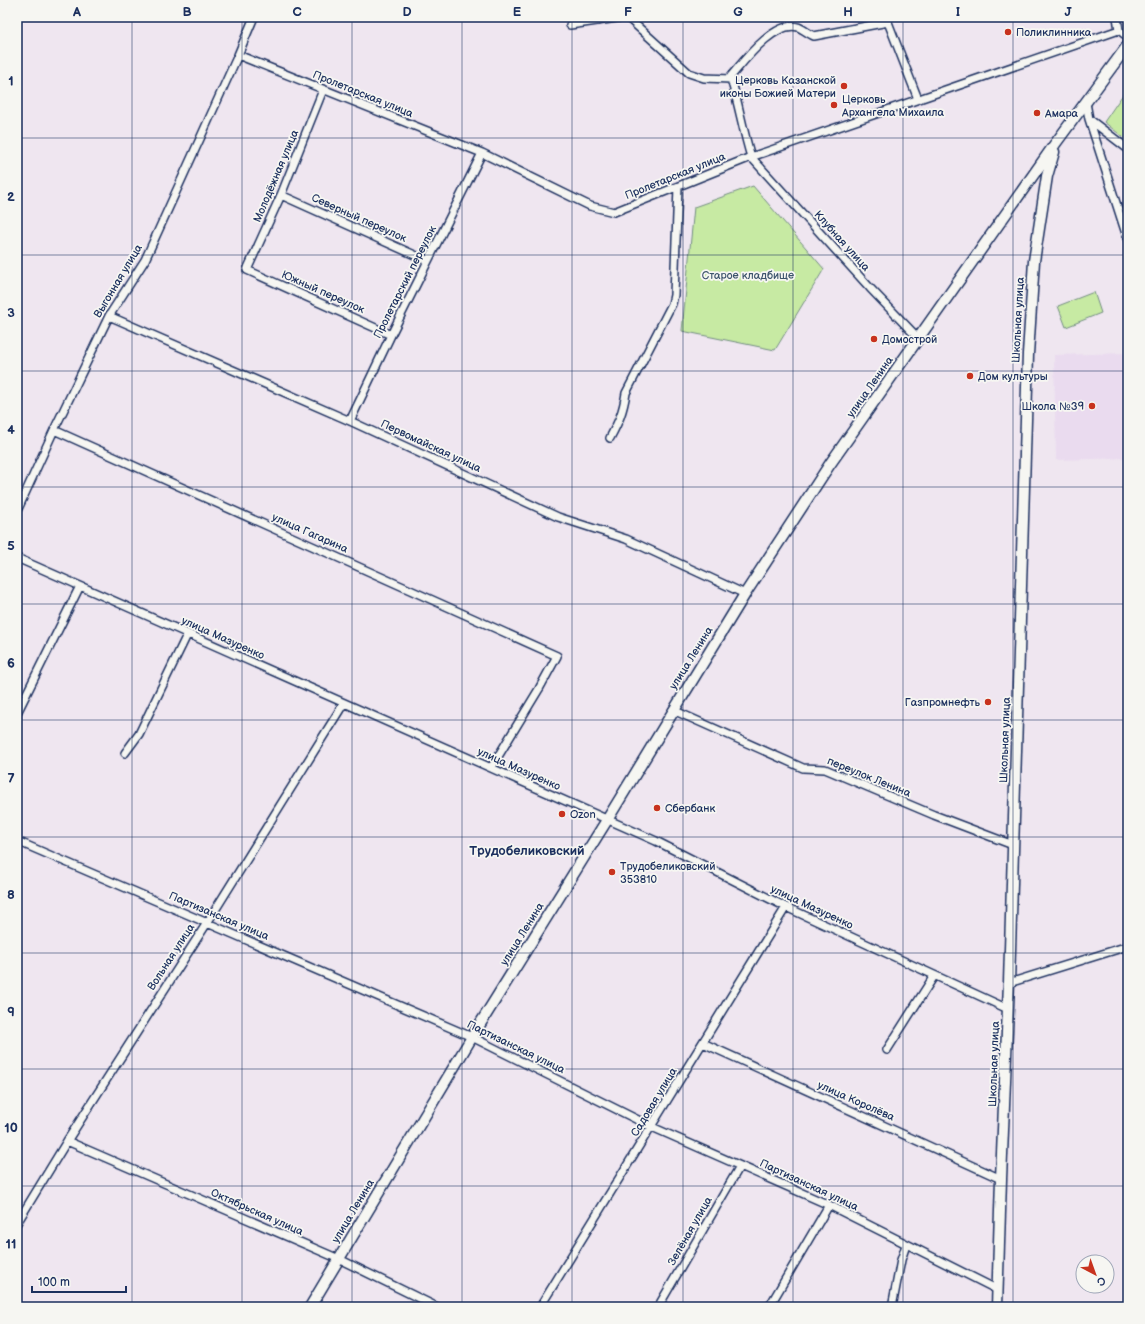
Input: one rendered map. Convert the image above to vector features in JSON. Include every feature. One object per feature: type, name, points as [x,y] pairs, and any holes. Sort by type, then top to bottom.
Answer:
[{"type":"street","name":"Выгонная улица","points":[[17,511],[109,316],[145,260],[254,17]]},
{"type":"street","points":[[570,25],[624,17]]},
{"type":"street","points":[[627,17],[689,73],[704,78],[731,79]]},
{"type":"street","points":[[1117,17],[1119,30],[1128,37]]},
{"type":"street","points":[[751,157],[745,139],[737,97],[731,76],[767,37],[782,28],[797,27],[814,36],[887,20],[918,99]]},
{"type":"street","name":"Пролетарская улица","points":[[238,55],[482,153],[590,206],[614,212],[751,157],[1119,30]]},
{"type":"street","name":"улица Ленина","points":[[310,1307],[472,1037],[745,594],[830,464],[1038,168],[1128,45]]},
{"type":"street","name":"Молодёжная улица","points":[[247,270],[281,195],[323,90]]},
{"type":"street","points":[[1086,103],[1089,119],[1128,240]]},
{"type":"street","points":[[1089,119],[1128,148]]},
{"type":"street","name":"Школьная улица","points":[[997,1307],[1014,845],[1028,354],[1034,261],[1048,176],[1056,144]]},
{"type":"street","name":"Пролетарский переулок","points":[[350,421],[391,335],[482,153]]},
{"type":"street","name":"Клубная улица","points":[[751,157],[870,288],[919,339]]},
{"type":"street","points":[[1038,168],[1048,176]]},
{"type":"street","points":[[610,438],[624,409],[626,393],[672,304],[674,295],[678,186]]},
{"type":"street","name":"Северный переулок","points":[[281,195],[428,261]]},
{"type":"street","name":"Южный переулок","points":[[247,270],[391,335]]},
{"type":"street","name":"Первомайская улица","points":[[109,316],[350,421],[558,517],[626,539],[745,594]]},
{"type":"street","name":"улица Гагарина","points":[[54,430],[557,656],[539,689],[491,768]]},
{"type":"street","name":"улица Мазуренко","points":[[17,558],[187,635],[656,841],[786,908],[1008,1009]]},
{"type":"street","points":[[17,713],[80,586]]},
{"type":"street","points":[[125,754],[140,734],[187,635]]},
{"type":"street","name":"Вольная улица","points":[[17,1223],[67,1141],[207,923],[344,704]]},
{"type":"street","name":"переулок Ленина","points":[[673,710],[803,768],[825,769],[934,815],[1014,845]]},
{"type":"street","name":"Партизанская улица","points":[[17,841],[472,1037],[652,1127],[829,1205],[998,1290]]},
{"type":"street","name":"Садовая улица","points":[[540,1307],[786,908]]},
{"type":"street","points":[[1009,983],[1128,946]]},
{"type":"street","points":[[887,1050],[934,976]]},
{"type":"street","name":"улица Королёва","points":[[703,1044],[1001,1179]]},
{"type":"street","name":"Октябрьская улица","points":[[67,1141],[339,1259],[437,1307]]},
{"type":"street","name":"Зелёная улица","points":[[658,1307],[740,1166]]},
{"type":"street","points":[[769,1307],[829,1205]]},
{"type":"street","points":[[892,1307],[895,1298],[901,1260],[906,1245]]},
{"type":"shaded area","name":"Школа №39","points":[[1128,353],[1128,458],[1056,460],[1054,355]]},
{"type":"green space","points":[[1128,87],[1128,141],[1104,122]]},
{"type":"green space","name":"Старое кладбище","points":[[753,186],[824,269],[775,350],[682,331],[694,207]]},
{"type":"green space","points":[[1094,292],[1101,313],[1066,327],[1058,306]]},
{"type":"place","name":"Поликлинника","points":[[1008,32]]},
{"type":"place","name":"Церковь Казанской иконы Божией Матери","points":[[844,86]]},
{"type":"place","name":"Церковь Архангела Михаила","points":[[834,105]]},
{"type":"place","name":"Амара","points":[[1037,113]]},
{"type":"place","name":"Домострой","points":[[874,339]]},
{"type":"place","name":"Дом культуры","points":[[970,376]]},
{"type":"place","name":"Школа №39","points":[[1092,406]]},
{"type":"place","name":"Газпромнефть","points":[[988,702]]},
{"type":"place","name":"Сбербанк","points":[[657,808]]},
{"type":"place","name":"Ozon","points":[[562,814]]},
{"type":"place","name":"Трудобеликовский 353810","points":[[612,872]]},
{"type":"district","name":"Трудобеликовский","points":[[527,851]]}]
